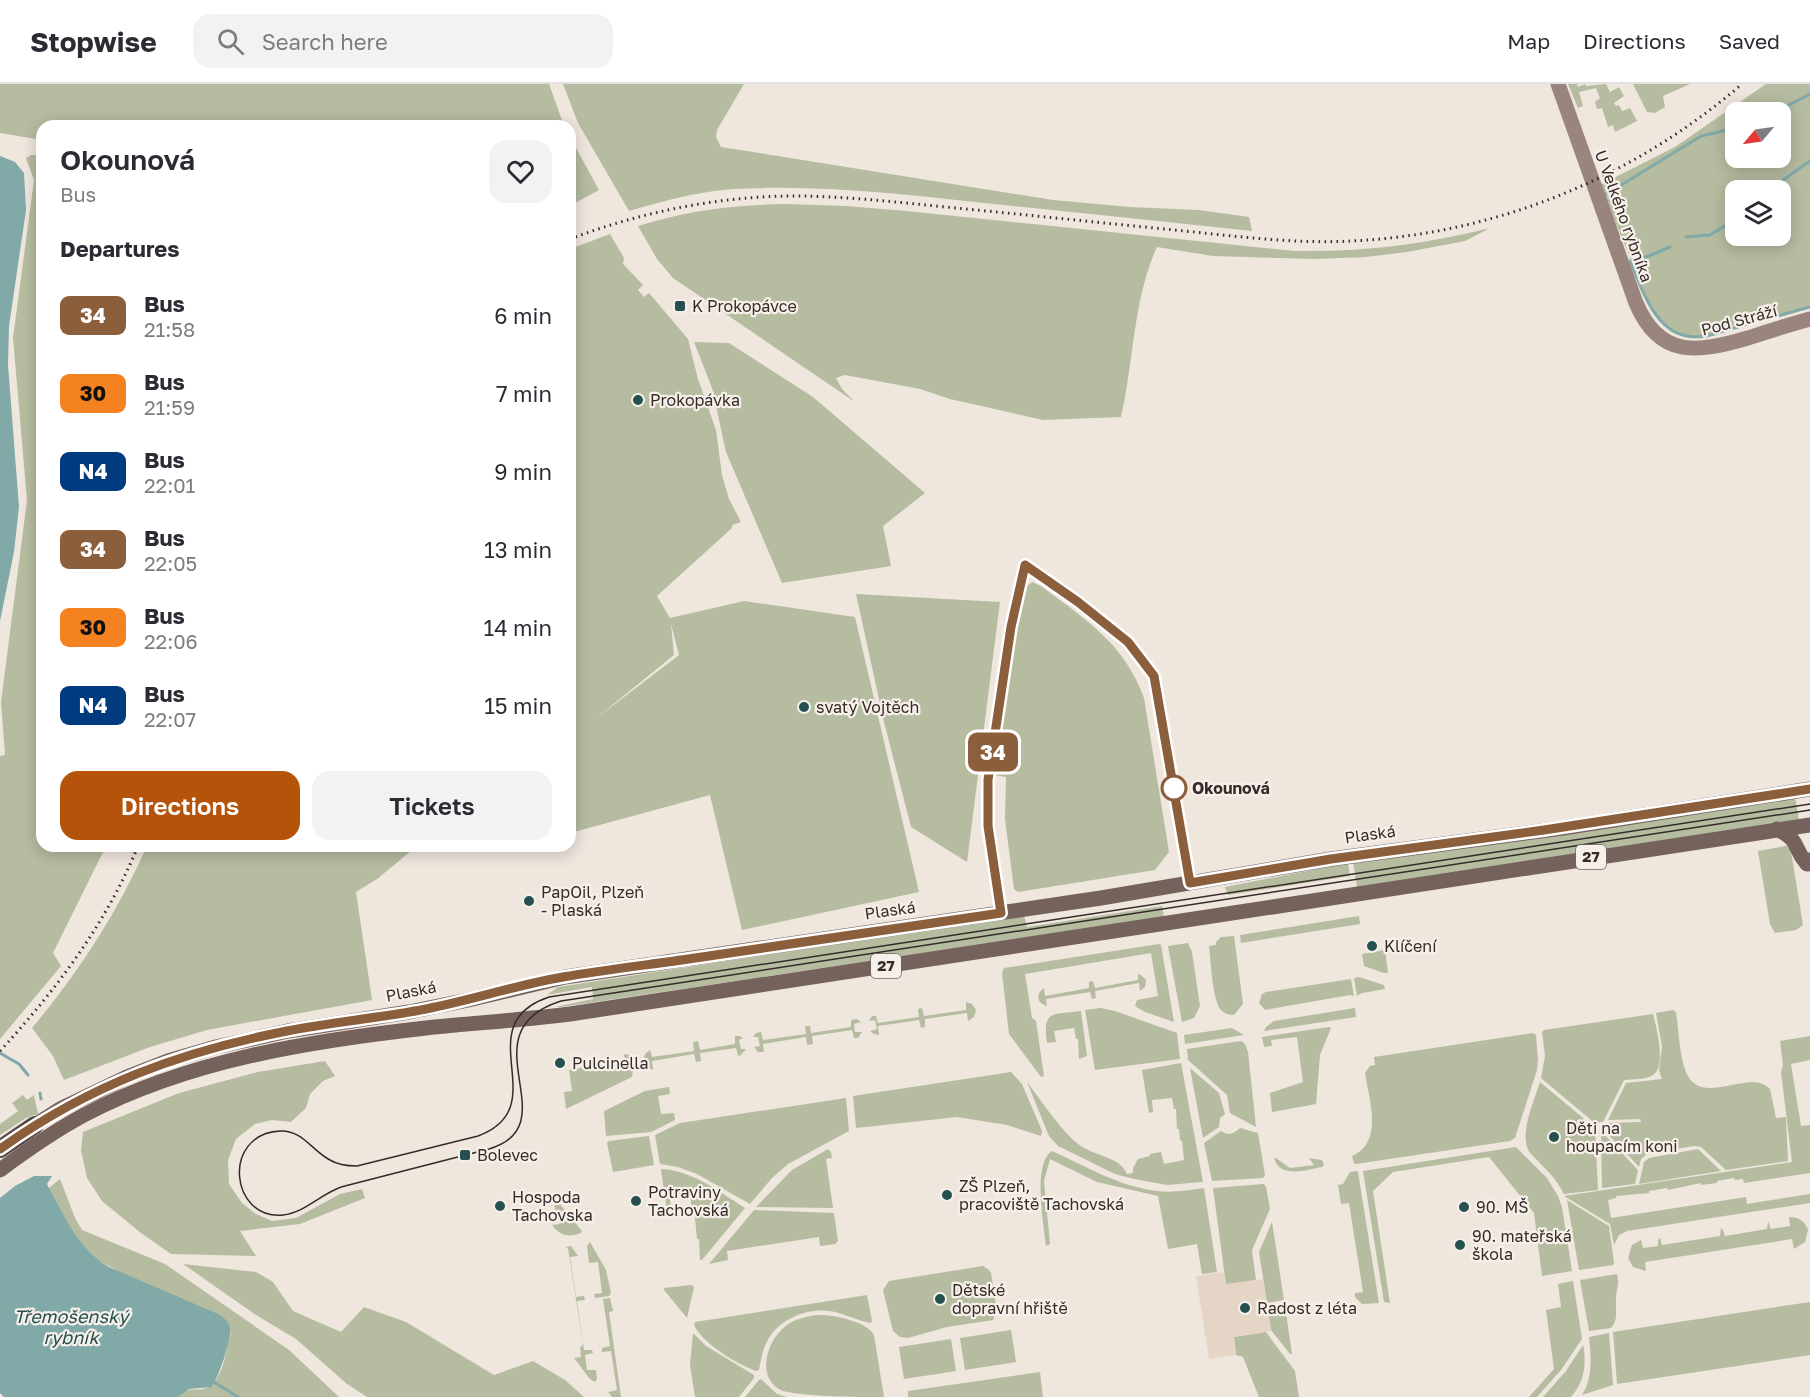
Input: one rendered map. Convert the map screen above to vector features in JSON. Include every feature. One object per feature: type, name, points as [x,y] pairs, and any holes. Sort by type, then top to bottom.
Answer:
[{"type":"highway","name":"Plaská","points":[[0,1149],[35,1125]]},
{"type":"main road","name":"Plaská","points":[[35,1125],[60,1109],[127,1077],[168,1061],[216,1047],[288,1031],[438,1006],[565,977],[1101,898],[1331,859],[1574,826],[1810,789]]},
{"type":"main road","name":"27","points":[[0,1170],[64,1126],[132,1093],[175,1076],[217,1064],[290,1048],[405,1031],[570,1014],[1810,825]]},
{"type":"main road","points":[[1777,829],[1796,842],[1802,858],[1808,864],[1810,860]]},
{"type":"street","name":"U Velkého rybníka","points":[[1558,84],[1640,312],[1658,334],[1676,345]]},
{"type":"street","name":"Pod Stráží","points":[[1676,345],[1693,349],[1715,347],[1810,319]]},
{"type":"green space","points":[[0,84],[549,84],[562,120],[36,120],[36,139],[0,133]]},
{"type":"green space","points":[[563,84],[744,84],[717,130],[716,137],[721,147],[1053,200],[1199,210],[1249,217],[1252,231],[833,189],[735,189],[668,200],[629,211],[578,123]]},
{"type":"green space","points":[[1568,84],[1577,84],[1578,87],[1585,84],[1586,86],[1606,84],[1610,92],[1619,87],[1624,96],[1614,103],[1616,106],[1619,105],[1622,111],[1630,108],[1637,121],[1615,132],[1613,125],[1608,127],[1602,108],[1597,109],[1595,102],[1600,98],[1596,88],[1579,92],[1583,106],[1578,108]]},
{"type":"green space","points":[[1633,84],[1690,84],[1663,96],[1665,107],[1655,113],[1647,112]]},
{"type":"green space","points":[[1766,84],[1810,84],[1810,307],[1704,336],[1685,335],[1668,327],[1652,310],[1600,185],[1675,147],[1725,112],[1725,168],[1791,168],[1791,102],[1740,102]]},
{"type":"green space","points":[[576,148],[599,190],[576,203]]},
{"type":"green space","points":[[36,155],[36,852],[103,852],[53,953],[61,966],[0,1039],[0,756],[5,755],[1,702],[27,500],[13,338],[34,180],[26,158]]},
{"type":"green space","points":[[785,204],[906,211],[1294,251],[1392,246],[1441,239],[1490,228],[1465,241],[1366,257],[1315,259],[1213,256],[1157,247],[1138,309],[1121,417],[1043,420],[950,399],[920,389],[845,375],[836,378],[842,389],[855,402],[673,278],[657,259],[638,226],[710,209]]},
{"type":"green space","points":[[610,234],[624,258],[623,264],[643,285],[638,290],[644,297],[649,293],[688,339],[698,379],[716,430],[722,475],[729,499],[741,522],[732,525],[732,528],[657,596],[670,618],[744,601],[855,617],[919,892],[742,930],[710,795],[576,831],[576,247]],"holes":[[[671,624],[679,655],[594,720],[674,655]]]},
{"type":"green space","points":[[694,342],[729,343],[813,397],[925,493],[883,526],[891,566],[782,583],[726,452],[712,388]]},
{"type":"green space","points":[[1032,582],[1058,598],[1102,634],[1126,662],[1136,679],[1144,698],[1169,852],[1155,870],[1018,892],[1014,889],[1005,819],[1006,777],[994,775],[1021,600],[1025,588]]},
{"type":"green space","points":[[856,594],[1000,602],[967,862],[911,827],[884,722]]},
{"type":"green space","points":[[1795,797],[1799,820],[1357,887],[1353,862]]},
{"type":"green space","points":[[1790,845],[1803,925],[1796,930],[1775,933],[1770,924],[1758,851]]},
{"type":"green space","points":[[144,852],[410,852],[377,879],[356,892],[372,1000],[207,1030],[150,1047],[64,1080],[53,1056],[32,1028],[66,985],[96,941]]},
{"type":"green space","points":[[1348,863],[1350,876],[1228,895],[1225,887]]},
{"type":"green space","points":[[1162,906],[1164,917],[561,1007],[555,1007],[593,999],[592,987],[547,995],[558,987],[1024,915],[1027,927]]},
{"type":"green space","points":[[1359,916],[1360,924],[1241,943],[1240,935]]},
{"type":"green space","points":[[1234,936],[1243,1004],[1234,1015],[1224,1012],[1218,1005],[1209,946],[1216,945],[1221,937]]},
{"type":"green space","points":[[1188,943],[1192,952],[1200,1006],[1194,1018],[1182,1022],[1168,946]]},
{"type":"green space","points":[[1159,944],[1174,1022],[1135,1006],[1137,1000],[1158,996],[1151,953],[1025,974],[1032,1018],[1036,1021],[1044,1076],[1041,1077],[1009,1034],[1002,973],[1004,968]]},
{"type":"green space","points":[[1385,950],[1388,973],[1364,966],[1362,954]]},
{"type":"green space","points":[[1138,974],[1146,980],[1145,987],[1140,991],[1139,983],[1095,991],[1096,998],[1092,999],[1090,992],[1046,999],[1047,1006],[1038,998],[1044,988],[1045,996],[1089,988],[1089,982],[1093,981],[1095,988],[1138,980]]},
{"type":"green space","points":[[1359,977],[1384,985],[1385,989],[1357,996],[1354,978]]},
{"type":"green space","points":[[1351,979],[1354,996],[1265,1010],[1259,1003],[1262,994],[1266,992]]},
{"type":"green space","points":[[966,1002],[972,1004],[976,1010],[974,1017],[968,1021],[967,1013],[925,1019],[925,1027],[921,1028],[919,1020],[878,1026],[879,1035],[870,1031],[877,1029],[875,1020],[869,1021],[872,1016],[876,1016],[878,1023],[919,1017],[918,1009],[922,1008],[924,1016],[966,1010]]},
{"type":"green space","points":[[1101,1008],[1177,1033],[1180,1059],[1095,1070],[1085,1010]]},
{"type":"green space","points":[[1355,1008],[1356,1017],[1264,1031],[1274,1021]]},
{"type":"green space","points":[[1673,1010],[1676,1012],[1684,1065],[1693,1082],[1703,1087],[1714,1088],[1751,1082],[1761,1083],[1770,1089],[1776,1118],[1786,1117],[1788,1161],[1726,1170],[1701,1147],[1694,1146],[1647,1154],[1641,1159],[1639,1167],[1604,1130],[1608,1123],[1641,1122],[1640,1119],[1608,1120],[1626,1083],[1662,1079],[1659,1071],[1662,1046],[1656,1013]]},
{"type":"green space","points":[[1081,1011],[1087,1056],[1079,1059],[1078,1039],[1076,1039],[1074,1028],[1054,1031],[1056,1042],[1047,1043],[1046,1024],[1048,1019],[1057,1014]]},
{"type":"green space","points":[[1653,1014],[1660,1055],[1657,1070],[1647,1078],[1624,1080],[1603,1122],[1595,1123],[1541,1078],[1545,1056],[1542,1032],[1544,1030]]},
{"type":"green space","points":[[857,1019],[861,1022],[854,1024],[855,1032],[862,1032],[858,1038],[854,1038],[852,1030],[812,1036],[813,1044],[807,1045],[806,1037],[763,1044],[764,1052],[758,1052],[754,1047],[760,1046],[758,1037],[753,1037],[756,1033],[761,1032],[763,1040],[806,1034],[805,1026],[810,1026],[811,1033],[851,1027],[851,1020]]},
{"type":"green space","points":[[1232,1028],[1244,1035],[1185,1044],[1184,1035]]},
{"type":"green space","points":[[1331,1028],[1320,1055],[1316,1104],[1272,1112],[1270,1093],[1303,1082],[1297,1037],[1271,1040],[1272,1046],[1264,1047],[1262,1037]]},
{"type":"green space","points":[[1533,1033],[1536,1035],[1537,1070],[1515,1138],[1510,1141],[1354,1163],[1352,1156],[1362,1150],[1371,1131],[1371,1107],[1365,1073],[1370,1066],[1375,1065],[1374,1057]]},
{"type":"green space","points":[[735,1036],[743,1038],[739,1040],[741,1049],[746,1049],[738,1056],[736,1048],[700,1053],[701,1061],[696,1062],[694,1054],[652,1061],[653,1070],[643,1061],[645,1054],[650,1050],[652,1057],[694,1051],[693,1042],[698,1041],[700,1050],[735,1044]]},
{"type":"green space","points":[[1810,1036],[1810,1060],[1791,1064],[1801,1126],[1810,1125],[1810,1173],[1744,1183],[1743,1179],[1735,1180],[1734,1178],[1717,1181],[1717,1183],[1701,1185],[1701,1183],[1668,1190],[1667,1188],[1649,1191],[1649,1193],[1616,1196],[1608,1200],[1611,1218],[1746,1197],[1747,1204],[1810,1194],[1810,1203],[1627,1231],[1619,1235],[1614,1245],[1610,1224],[1564,1196],[1792,1162],[1781,1072],[1783,1066],[1780,1041]]},
{"type":"green space","points":[[1241,1041],[1248,1052],[1256,1127],[1230,1113],[1227,1095],[1188,1060],[1187,1049]]},
{"type":"green space","points":[[624,1054],[629,1055],[634,1064],[632,1077],[566,1109],[564,1092],[572,1091],[569,1070],[625,1061]]},
{"type":"green space","points":[[325,1061],[335,1076],[323,1081],[310,1094],[306,1108],[291,1122],[272,1120],[255,1124],[236,1139],[228,1160],[229,1184],[242,1203],[256,1214],[272,1221],[296,1218],[340,1194],[362,1189],[365,1198],[300,1224],[240,1231],[256,1256],[171,1254],[102,1201],[87,1178],[81,1150],[83,1132],[179,1093],[258,1072]]},
{"type":"green space","points":[[1181,1063],[1203,1182],[1167,1185],[1134,1179],[1115,1174],[1058,1146],[1049,1136],[1027,1082],[1074,1141],[1087,1150],[1119,1164],[1127,1174],[1133,1173],[1138,1159],[1150,1156],[1150,1154],[1161,1152],[1164,1164],[1184,1160],[1182,1141],[1179,1129],[1177,1129],[1176,1109],[1174,1109],[1172,1098],[1152,1100],[1153,1112],[1149,1113],[1142,1070]]},
{"type":"green space","points":[[1190,1068],[1219,1093],[1225,1114],[1220,1118],[1219,1127],[1203,1138]]},
{"type":"green space","points":[[1011,1072],[1022,1084],[1042,1131],[1041,1136],[1007,1125],[957,1117],[856,1128],[853,1096]]},
{"type":"green space","points":[[1540,1082],[1595,1128],[1598,1190],[1564,1194],[1553,1177],[1527,1147],[1528,1119]]},
{"type":"green space","points":[[669,1087],[670,1094],[658,1096],[661,1114],[674,1113],[675,1120],[651,1132],[606,1136],[604,1111],[645,1091]]},
{"type":"green space","points":[[23,1095],[27,1100],[34,1095],[38,1114],[26,1118],[0,1135],[0,1124],[18,1111],[12,1103]]},
{"type":"green space","points":[[846,1098],[849,1131],[788,1164],[772,1178],[750,1204],[697,1174],[678,1167],[660,1164],[655,1135],[680,1123]]},
{"type":"green space","points":[[1240,1128],[1258,1133],[1265,1175],[1263,1178],[1212,1181],[1204,1143],[1221,1131],[1231,1134]]},
{"type":"green space","points":[[1601,1134],[1604,1134],[1638,1170],[1635,1184],[1602,1188]]},
{"type":"green space","points":[[649,1136],[654,1165],[613,1172],[607,1143],[609,1141]]},
{"type":"green space","points":[[1516,1147],[1547,1178],[1558,1196],[1562,1207],[1572,1271],[1542,1276],[1534,1213],[1489,1157],[1393,1172],[1373,1191],[1390,1303],[1384,1302],[1363,1171]]},
{"type":"green space","points":[[828,1149],[832,1158],[826,1159],[833,1208],[756,1207],[792,1170]]},
{"type":"green space","points":[[1698,1149],[1721,1171],[1639,1184],[1644,1162],[1649,1158]]},
{"type":"green space","points":[[1052,1151],[1103,1175],[1143,1189],[1169,1192],[1204,1188],[1217,1272],[1202,1274],[1197,1244],[1168,1249],[1158,1196],[1097,1182],[1050,1159],[1044,1181],[1050,1244],[1046,1246],[1041,1181],[1042,1168]]},
{"type":"green space","points":[[1274,1158],[1290,1168],[1314,1165],[1309,1158],[1322,1160],[1324,1165],[1294,1172],[1282,1169]]},
{"type":"green space","points":[[662,1169],[695,1178],[745,1208],[702,1260],[700,1260],[699,1239],[697,1239],[694,1208],[692,1208],[690,1196],[670,1199],[671,1211],[667,1211]]},
{"type":"green space","points":[[1357,1171],[1379,1303],[1362,1304],[1355,1297],[1355,1293],[1363,1292],[1349,1203],[1341,1204],[1338,1185],[1343,1184],[1350,1172]]},
{"type":"green space","points":[[60,1179],[82,1230],[165,1264],[289,1350],[339,1397],[178,1397],[187,1390],[210,1386],[216,1380],[223,1365],[231,1332],[94,1258],[74,1233],[49,1188]]},
{"type":"green space","points":[[1264,1184],[1270,1209],[1252,1250],[1256,1280],[1226,1285],[1213,1188]]},
{"type":"green space","points":[[550,1192],[582,1231],[581,1233],[565,1235],[552,1225],[560,1224]]},
{"type":"green space","points":[[1567,1200],[1609,1226],[1613,1265],[1579,1270]]},
{"type":"green space","points":[[754,1210],[834,1213],[838,1241],[835,1244],[820,1246],[819,1237],[727,1251],[728,1260],[709,1264]]},
{"type":"green space","points":[[1789,1217],[1801,1220],[1808,1230],[1805,1242],[1794,1249],[1792,1239],[1645,1262],[1646,1271],[1633,1267],[1628,1258],[1632,1245],[1641,1240],[1643,1248],[1658,1246],[1660,1238],[1662,1245],[1720,1236],[1721,1228],[1725,1236],[1767,1229],[1768,1221],[1771,1229],[1790,1226]]},
{"type":"green space","points":[[1272,1222],[1284,1300],[1267,1303],[1259,1252]]},
{"type":"green space","points":[[590,1242],[606,1270],[611,1293],[609,1296],[595,1298],[594,1294],[602,1293],[598,1262],[589,1263],[587,1246]]},
{"type":"green space","points":[[571,1246],[578,1256],[570,1257],[576,1297],[584,1296],[585,1300],[577,1301],[584,1350],[592,1350],[593,1353],[585,1355],[587,1370],[596,1370],[595,1382],[574,1358],[581,1357],[580,1348],[583,1344],[568,1248],[565,1247]]},
{"type":"green space","points":[[183,1264],[256,1272],[273,1282],[293,1311],[341,1332],[364,1307],[406,1322],[494,1375],[533,1361],[565,1380],[584,1397],[367,1397],[347,1384],[296,1339],[256,1315]]},
{"type":"green space","name":"Dětské dopravní hřiště","points":[[983,1266],[991,1273],[997,1311],[993,1320],[947,1327],[908,1338],[900,1337],[893,1331],[883,1290],[889,1281]]},
{"type":"green space","points":[[1617,1274],[1615,1321],[1611,1328],[1589,1331],[1580,1280]]},
{"type":"green space","points":[[1573,1281],[1582,1339],[1561,1370],[1537,1397],[1529,1397],[1554,1369],[1546,1310],[1561,1307],[1558,1284]]},
{"type":"green space","points":[[691,1285],[694,1287],[687,1318],[664,1288]]},
{"type":"green space","points":[[867,1295],[871,1323],[822,1310],[796,1316],[774,1331],[764,1349],[759,1370],[756,1371],[740,1364],[713,1346],[694,1325],[695,1322]]},
{"type":"green space","points":[[610,1298],[613,1311],[609,1312],[621,1397],[612,1397],[608,1392],[617,1390],[611,1351],[602,1352],[602,1348],[610,1346],[603,1299]]},
{"type":"green space","points":[[1810,1302],[1810,1355],[1617,1384],[1613,1332]]},
{"type":"green space","points":[[1285,1306],[1292,1354],[1271,1330],[1268,1309]]},
{"type":"green space","points":[[816,1315],[848,1319],[870,1330],[874,1335],[884,1397],[805,1394],[783,1391],[774,1386],[766,1369],[766,1360],[773,1341],[789,1324]]},
{"type":"green space","points":[[1011,1330],[1016,1362],[965,1370],[960,1338]]},
{"type":"green space","points":[[1266,1332],[1295,1371],[1299,1397],[1259,1397],[1243,1357],[1236,1355],[1234,1337]]},
{"type":"green space","points":[[693,1333],[706,1346],[754,1375],[739,1397],[695,1397],[690,1365]]},
{"type":"green space","points":[[1609,1333],[1613,1385],[1582,1395],[1590,1374],[1589,1337]]},
{"type":"green space","points":[[951,1339],[956,1371],[904,1379],[899,1347]]},
{"type":"green space","points":[[1583,1345],[1585,1359],[1583,1373],[1575,1392],[1571,1397],[1543,1397],[1566,1371]]},
{"type":"green space","points":[[1040,1372],[1043,1397],[908,1397],[908,1391]]},
{"type":"green space","points":[[761,1379],[777,1394],[787,1397],[745,1397]]},
{"type":"shaded area","points":[[1224,1272],[1226,1284],[1263,1279],[1271,1331],[1234,1337],[1236,1355],[1209,1359],[1196,1276]]},
{"type":"water","points":[[0,156],[15,162],[24,173],[26,210],[9,326],[8,365],[19,507],[14,552],[0,621]]},
{"type":"water","name":"Třemošenský rybník","points":[[34,1176],[52,1176],[47,1184],[67,1221],[88,1251],[98,1259],[109,1267],[218,1314],[226,1320],[230,1329],[229,1341],[221,1368],[211,1387],[189,1389],[178,1397],[4,1397],[0,1393],[0,1198],[15,1186]]},
{"type":"waterway","points":[[1791,104],[1810,94]]},
{"type":"waterway","points":[[1604,194],[1701,136],[1725,131]]},
{"type":"waterway","points":[[1783,180],[1810,161]]},
{"type":"waterway","points":[[1686,237],[1710,235],[1725,226]]},
{"type":"waterway","points":[[1670,247],[1630,261],[1648,302],[1665,325],[1676,332],[1690,336],[1706,336],[1751,323]]},
{"type":"waterway","points":[[1763,320],[1810,307]]},
{"type":"waterway","points":[[0,1053],[19,1064],[28,1075]]},
{"type":"waterway","points":[[40,1093],[41,1099]]},
{"type":"waterway","points":[[214,1382],[238,1397]]},
{"type":"tram line","points":[[1810,804],[549,997],[525,1010],[514,1026],[510,1046],[513,1087],[511,1106],[500,1123],[478,1136],[357,1166],[333,1162],[295,1134],[280,1131],[261,1136],[248,1146],[241,1160],[240,1176],[243,1191],[252,1204],[265,1213],[291,1214],[341,1187],[489,1149],[512,1137],[521,1120],[522,1100],[517,1055],[520,1034],[533,1015],[561,1001],[1810,810]]},
{"type":"railway","points":[[576,237],[655,213],[714,202],[773,196],[880,200],[1286,240],[1330,242],[1406,236],[1458,227],[1510,213],[1560,195],[1609,173],[1655,147],[1700,117],[1742,84]]},
{"type":"railway","points":[[0,1051],[41,1004],[78,955],[111,902],[135,852]]},
{"type":"bus line","name":"34","points":[[0,1149],[60,1109],[80,1099],[168,1061],[216,1047],[288,1031],[409,1012],[468,1000],[541,981],[1001,913],[988,826],[988,780],[1011,627],[1025,565],[1078,602],[1128,642],[1154,676],[1190,883],[1390,850],[1544,830],[1810,789]]},
{"type":"place","name":"K Prokopávce","points":[[680,306]]},
{"type":"place","name":"Prokopávka","points":[[638,400]]},
{"type":"place","name":"svatý Vojtěch","points":[[804,707]]},
{"type":"place","name":"Okounová","points":[[1174,788]]},
{"type":"place","name":"PapOil, Plzeň - Plaská","points":[[529,901]]},
{"type":"place","name":"Klíčení","points":[[1372,946]]},
{"type":"place","name":"Pulcinella","points":[[560,1063]]},
{"type":"place","name":"Děti na houpacím koni","points":[[1554,1137]]},
{"type":"place","name":"Bolevec","points":[[465,1155]]},
{"type":"place","name":"ZŠ Plzeň, pracoviště Tachovská","points":[[947,1195]]},
{"type":"place","name":"Potraviny Tachovská","points":[[636,1201]]},
{"type":"place","name":"Hospoda Tachovska","points":[[500,1206]]},
{"type":"place","name":"90. MŠ","points":[[1464,1207]]},
{"type":"place","name":"90. mateřská škola","points":[[1460,1245]]},
{"type":"place","name":"Dětské dopravní hřiště","points":[[940,1299]]},
{"type":"place","name":"Radost z léta","points":[[1245,1308]]}]
